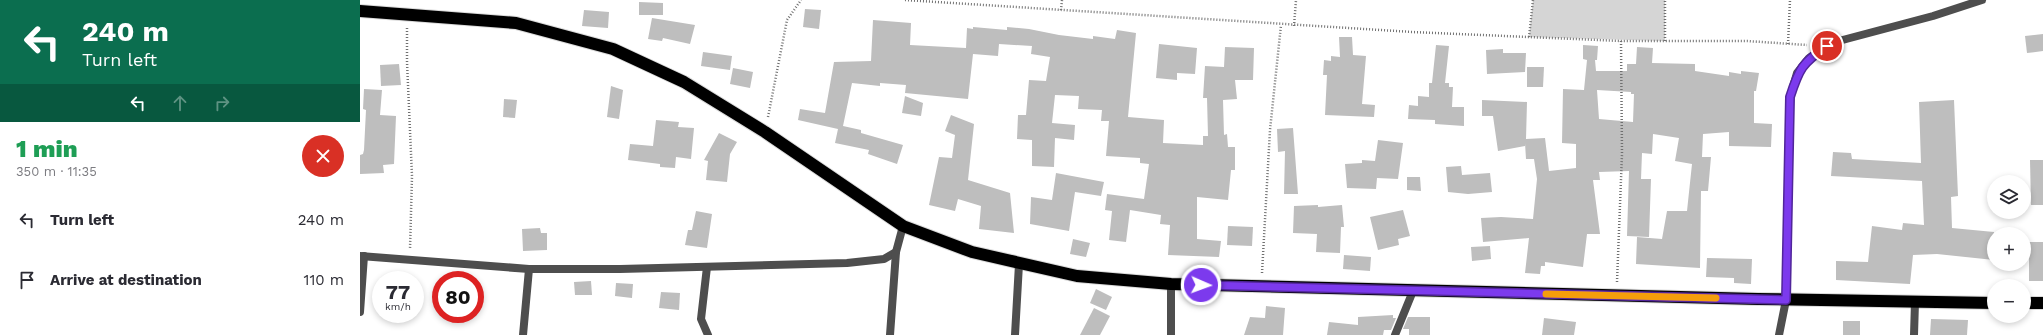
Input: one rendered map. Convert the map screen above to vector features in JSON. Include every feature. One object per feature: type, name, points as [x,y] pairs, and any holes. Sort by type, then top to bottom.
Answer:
[{"type":"highway","points":[[360,12],[516,23],[613,49],[684,82],[765,132],[903,226],[972,252],[1019,264],[1077,276],[1121,282],[1261,287],[1786,300],[1987,303]]},
{"type":"highway","points":[[2031,303],[2043,303]]},
{"type":"street","points":[[1779,335],[1786,300],[1790,97],[1797,73],[1809,58],[1835,42],[1933,16],[1982,0]]},
{"type":"street","points":[[890,335],[896,252],[903,226]]},
{"type":"street","points":[[360,312],[362,256],[529,269],[620,270],[847,263],[884,259],[896,252]]},
{"type":"street","points":[[1015,335],[1019,264]]},
{"type":"street","points":[[707,267],[701,319],[708,335]]},
{"type":"street","points":[[523,335],[529,269]]},
{"type":"street","points":[[1171,284],[1171,335]]},
{"type":"street","points":[[1395,335],[1413,291]]},
{"type":"street","points":[[1914,335],[1915,302]]},
{"type":"path","points":[[765,132],[787,20],[801,0]]},
{"type":"path","points":[[905,0],[1294,26],[1621,41],[1747,41],[1827,46]]},
{"type":"path","points":[[1061,10],[1062,0]]},
{"type":"path","points":[[1294,26],[1296,0]]},
{"type":"path","points":[[1529,37],[1533,0]]},
{"type":"path","points":[[1665,0],[1665,41]]},
{"type":"path","points":[[1788,44],[1790,0]]},
{"type":"path","points":[[408,15],[406,62],[412,176],[410,259]]},
{"type":"path","points":[[1261,287],[1270,130],[1281,25]]},
{"type":"path","points":[[1616,296],[1622,154],[1621,41]]},
{"type":"shaded area","points":[[1533,0],[1665,0],[1665,41],[1529,37]]},
{"type":"building","points":[[639,2],[663,3],[663,15],[639,15]]},
{"type":"building","points":[[805,9],[821,10],[819,29],[803,27]]},
{"type":"building","points":[[584,10],[609,12],[608,28],[582,26]]},
{"type":"building","points":[[652,18],[695,25],[690,44],[663,38],[662,41],[648,39]]},
{"type":"building","points":[[873,20],[911,23],[910,45],[966,48],[967,28],[973,29],[973,27],[1007,30],[1007,27],[1029,29],[1059,35],[1093,39],[1093,36],[1115,39],[1117,30],[1136,33],[1128,117],[1164,120],[1163,143],[1203,145],[1203,136],[1208,136],[1207,98],[1203,98],[1205,66],[1224,67],[1225,47],[1254,48],[1253,80],[1235,80],[1237,99],[1223,100],[1224,135],[1227,134],[1228,147],[1235,147],[1235,170],[1231,170],[1228,200],[1197,197],[1197,239],[1221,241],[1219,257],[1168,255],[1170,225],[1160,224],[1161,215],[1130,210],[1126,242],[1109,240],[1112,211],[1105,210],[1107,194],[1144,199],[1149,164],[1140,163],[1140,158],[1106,156],[1109,121],[1101,121],[1102,110],[1078,109],[1079,96],[1055,95],[1052,123],[1075,125],[1074,140],[1055,138],[1054,167],[1032,166],[1032,140],[1017,139],[1018,115],[1026,115],[1029,80],[1046,81],[1050,57],[1031,54],[1032,46],[999,44],[998,56],[973,54],[968,99],[905,93],[906,85],[880,83],[880,86],[852,83],[843,126],[861,130],[861,133],[903,145],[897,164],[868,154],[869,150],[835,143],[838,129],[798,120],[800,109],[825,113],[834,62],[871,61]]},
{"type":"building","points":[[2043,34],[2043,51],[2027,53],[2025,36]]},
{"type":"building","points":[[1339,37],[1352,37],[1353,55],[1366,56],[1362,104],[1375,105],[1374,117],[1325,115],[1327,75],[1323,75],[1324,60],[1331,61],[1331,56],[1340,57]]},
{"type":"building","points":[[1159,44],[1197,48],[1195,74],[1177,73],[1177,80],[1156,78]]},
{"type":"building","points":[[1436,45],[1449,46],[1445,83],[1449,83],[1449,87],[1453,87],[1452,107],[1464,107],[1464,126],[1435,124],[1435,120],[1408,119],[1409,105],[1418,106],[1418,96],[1429,97],[1429,83],[1432,83]]},
{"type":"building","points":[[1583,45],[1598,46],[1597,60],[1595,60],[1596,71],[1627,71],[1627,64],[1636,64],[1637,47],[1653,48],[1652,63],[1695,64],[1695,71],[1729,76],[1729,72],[1741,74],[1741,71],[1759,73],[1756,91],[1754,91],[1754,123],[1772,124],[1771,147],[1729,146],[1729,132],[1703,134],[1702,157],[1711,157],[1708,191],[1701,191],[1700,268],[1636,264],[1637,237],[1662,239],[1667,211],[1687,211],[1692,164],[1675,161],[1679,138],[1653,134],[1652,154],[1642,153],[1641,179],[1651,179],[1649,237],[1627,236],[1629,171],[1599,172],[1600,180],[1593,180],[1600,234],[1587,234],[1583,267],[1545,262],[1545,266],[1541,266],[1540,274],[1525,273],[1529,238],[1483,242],[1481,218],[1501,217],[1533,219],[1537,179],[1534,159],[1526,159],[1525,143],[1525,146],[1498,151],[1493,116],[1482,116],[1482,100],[1527,102],[1526,139],[1545,138],[1549,171],[1576,168],[1576,144],[1562,143],[1563,89],[1584,90],[1587,60],[1583,59]],"holes":[[[1597,90],[1631,92],[1631,94],[1634,94],[1633,122],[1599,119]]]},
{"type":"building","points":[[1503,49],[1503,53],[1526,53],[1525,72],[1487,74],[1486,50]]},
{"type":"building","points":[[703,52],[732,56],[730,70],[701,66]]},
{"type":"building","points":[[399,64],[401,85],[381,86],[380,65]]},
{"type":"building","points":[[1527,67],[1544,67],[1543,87],[1527,87]]},
{"type":"building","points":[[733,68],[753,72],[750,88],[730,84]]},
{"type":"building","points":[[611,86],[623,90],[619,119],[607,117]]},
{"type":"building","points":[[364,89],[382,90],[380,115],[396,116],[394,164],[383,165],[384,173],[360,174],[360,155],[363,154],[364,150],[366,110],[363,109]]},
{"type":"building","points":[[905,96],[923,103],[921,116],[902,113]]},
{"type":"building","points":[[504,99],[517,100],[515,118],[503,117]]},
{"type":"building","points":[[1954,100],[1958,196],[1951,197],[1952,228],[1987,231],[1987,259],[1937,254],[1913,255],[1910,284],[1836,280],[1836,261],[1868,262],[1872,226],[1902,230],[1903,223],[1924,225],[1922,181],[1831,176],[1833,152],[1851,153],[1852,159],[1921,163],[1919,102]]},
{"type":"building","points":[[951,115],[974,124],[968,180],[1010,193],[1014,233],[979,229],[981,206],[958,199],[955,211],[929,205],[939,157],[952,158],[955,135],[945,131]]},
{"type":"building","points":[[656,120],[679,122],[678,127],[694,128],[691,159],[676,157],[675,168],[660,167],[660,164],[628,160],[630,144],[653,146]]},
{"type":"building","points":[[1293,128],[1298,194],[1284,194],[1285,151],[1278,152],[1277,129]]},
{"type":"building","points":[[719,133],[737,142],[730,154],[727,182],[706,180],[708,161],[704,160]]},
{"type":"building","points":[[1378,140],[1403,143],[1398,179],[1377,178],[1376,189],[1347,188],[1345,164],[1362,163],[1362,160],[1375,161]]},
{"type":"building","points":[[2030,160],[2043,160],[2043,205],[2031,205]]},
{"type":"building","points":[[1461,166],[1462,175],[1490,173],[1492,192],[1468,194],[1448,192],[1446,167]]},
{"type":"building","points":[[1056,173],[1104,182],[1101,196],[1075,192],[1069,231],[1030,224],[1031,197],[1052,200]]},
{"type":"building","points":[[1407,177],[1420,177],[1421,191],[1407,190]]},
{"type":"building","points":[[1318,205],[1318,207],[1342,205],[1344,227],[1341,227],[1340,253],[1316,252],[1317,234],[1293,233],[1294,206]]},
{"type":"building","points":[[1403,210],[1410,236],[1398,239],[1399,245],[1378,250],[1370,217]]},
{"type":"building","points":[[696,211],[712,214],[707,248],[685,245],[688,230],[692,230]]},
{"type":"building","points":[[1228,226],[1253,227],[1252,246],[1227,245]]},
{"type":"building","points":[[540,228],[541,233],[547,233],[547,250],[523,251],[522,229]]},
{"type":"building","points":[[1073,239],[1090,243],[1086,257],[1070,254]]},
{"type":"building","points":[[2031,242],[2043,242],[2043,281],[2031,281],[2031,279],[2029,279],[2029,271],[2031,271]]},
{"type":"building","points":[[1490,246],[1491,259],[1472,261],[1471,247]]},
{"type":"building","points":[[1344,255],[1371,257],[1370,271],[1343,269]]},
{"type":"building","points":[[1707,258],[1752,259],[1751,284],[1734,283],[1734,278],[1706,277]]},
{"type":"building","points":[[591,281],[592,295],[575,295],[574,282]]},
{"type":"building","points":[[616,283],[633,284],[632,298],[615,296]]},
{"type":"building","points":[[1096,289],[1112,297],[1106,310],[1090,303]]},
{"type":"building","points":[[661,292],[680,293],[679,310],[659,308]]},
{"type":"building","points":[[1266,306],[1285,308],[1283,335],[1244,335],[1250,317],[1265,318]]},
{"type":"building","points":[[1094,308],[1110,316],[1100,335],[1080,335]]},
{"type":"building","points":[[1393,315],[1393,318],[1396,318],[1391,330],[1384,330],[1383,335],[1327,335],[1329,322],[1358,325],[1358,317]]},
{"type":"building","points":[[1408,317],[1430,317],[1430,335],[1409,335],[1409,329],[1403,329]]},
{"type":"building","points":[[1544,318],[1576,322],[1574,335],[1542,335]]},
{"type":"building","points":[[1931,319],[1968,320],[1967,335],[1930,335]]},
{"type":"building","points":[[1843,321],[1860,321],[1860,335],[1843,335]]},
{"type":"slow traffic","points":[[1546,294],[1716,298]]},
{"type":"route","points":[[1201,285],[1786,300],[1790,97],[1797,73],[1809,58],[1827,46]]}]
